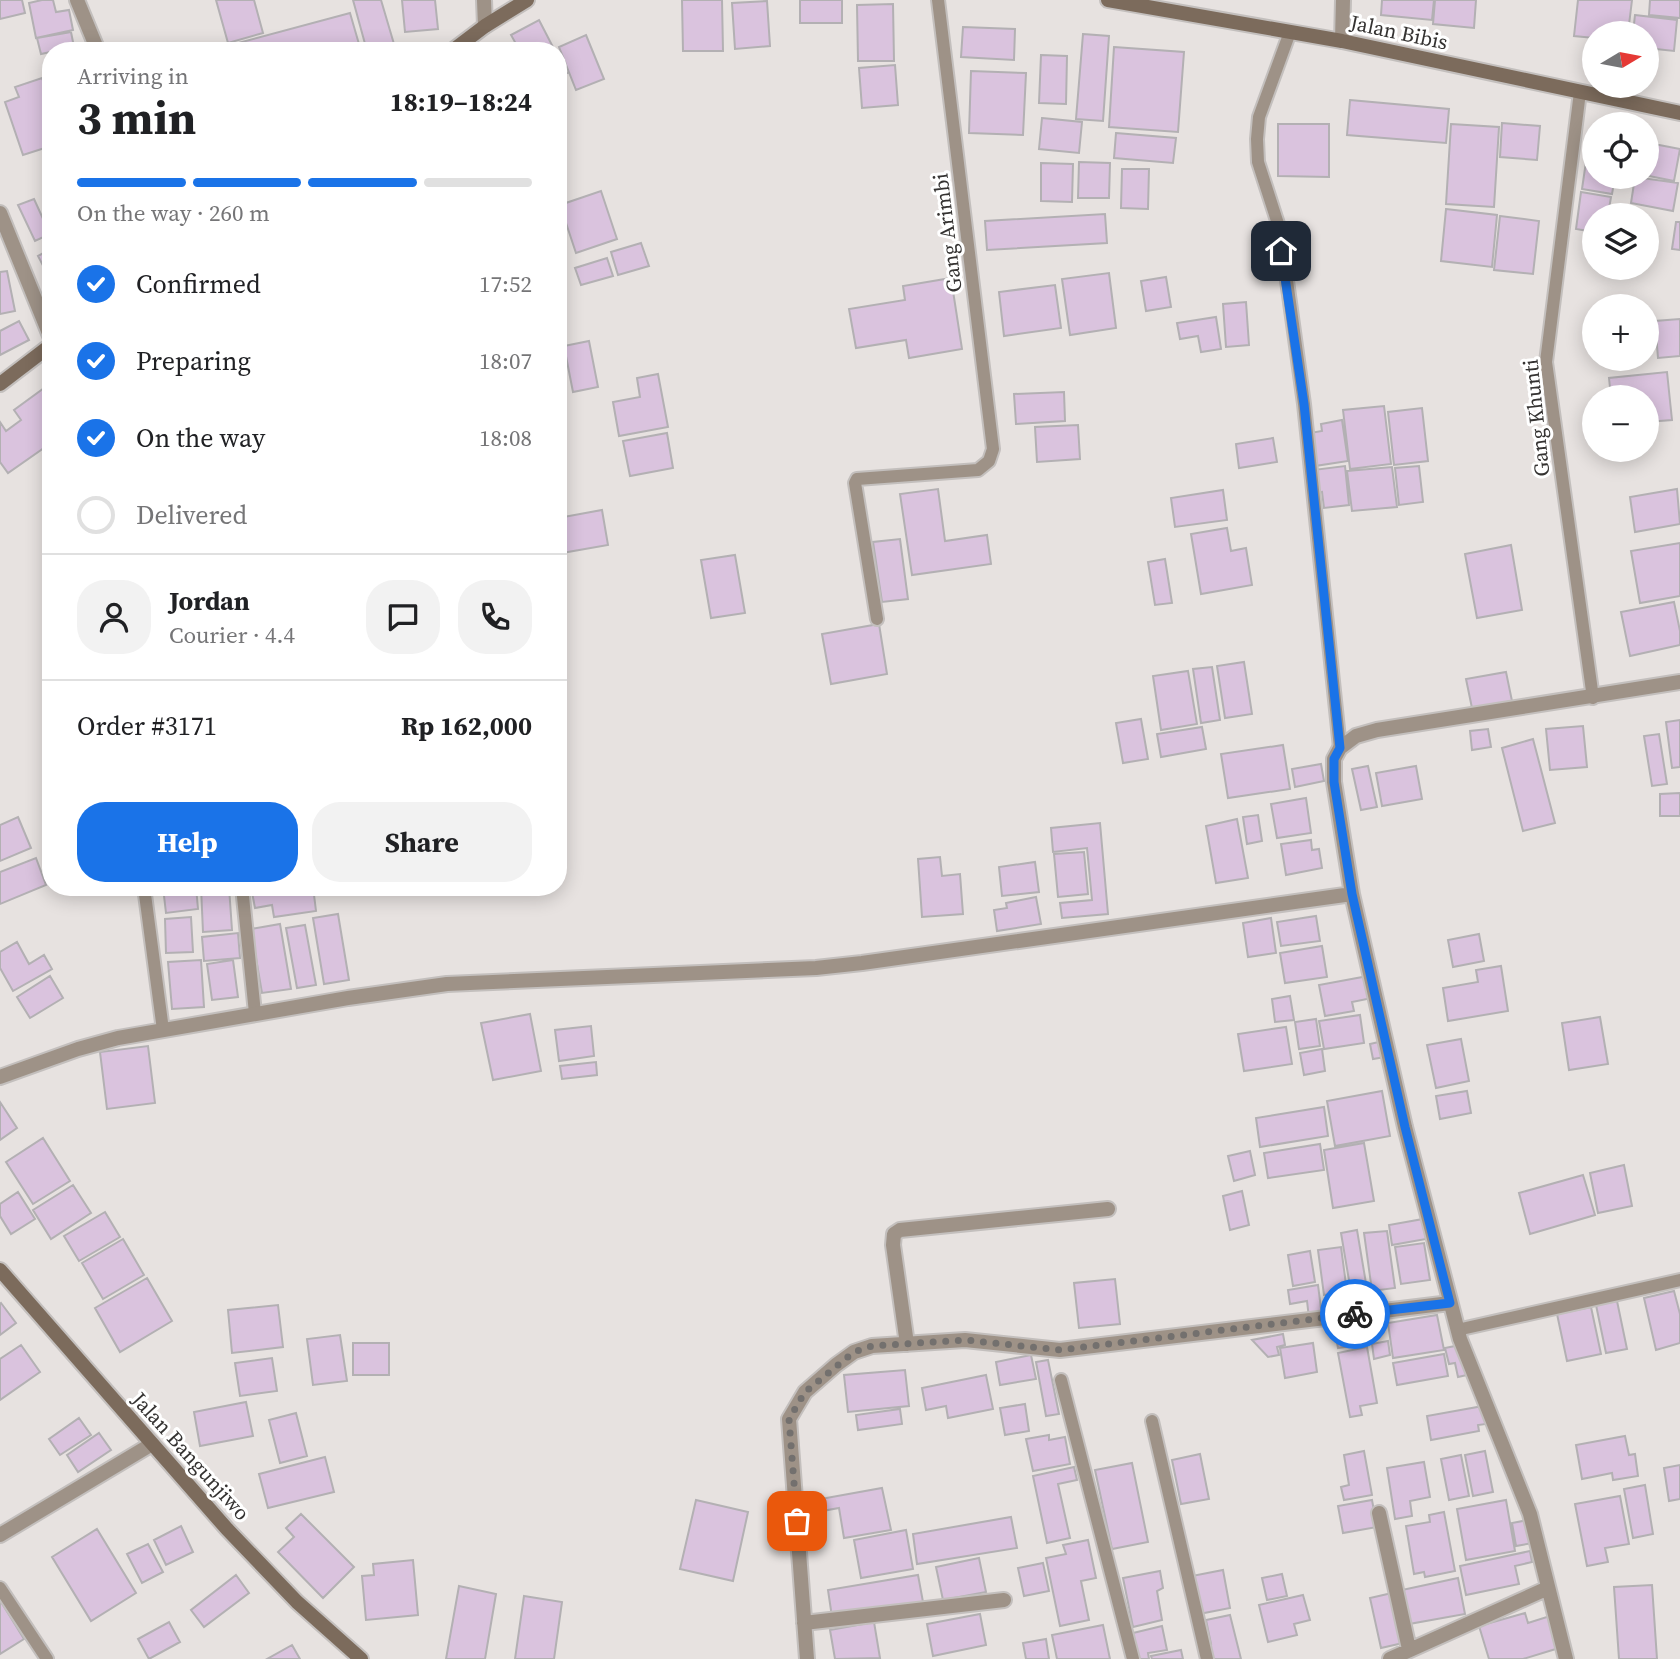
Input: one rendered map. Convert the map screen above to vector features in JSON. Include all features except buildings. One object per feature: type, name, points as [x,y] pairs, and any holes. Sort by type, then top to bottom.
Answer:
[{"type":"main road","points":[[464,42],[527,0]]},
{"type":"main road","name":"Jalan Bibis","points":[[1108,0],[1342,41],[1680,113]]},
{"type":"main road","points":[[0,384],[42,352]]},
{"type":"main road","name":"Jalan Bangunjiwo","points":[[0,1270],[227,1529],[297,1602],[361,1659]]},
{"type":"street","points":[[77,0],[94,42]]},
{"type":"street","points":[[484,0],[485,26]]},
{"type":"street","points":[[1342,41],[1343,0]]},
{"type":"street","points":[[0,213],[42,316]]},
{"type":"street","points":[[1566,1659],[1530,1514],[1457,1330],[1450,1303],[1405,1127],[1352,894],[1334,782],[1334,759],[1340,748],[1356,736],[1377,730],[1593,698],[1680,682]]},
{"type":"street","points":[[0,1077],[78,1049],[118,1038],[396,990],[447,984],[816,968],[1352,894]]},
{"type":"street","points":[[906,1344],[893,1245],[894,1234],[900,1230],[1108,1209]]},
{"type":"street","points":[[807,1659],[789,1419],[805,1392],[854,1352],[872,1346],[965,1340],[1060,1350],[1450,1303]]},
{"type":"street","points":[[0,1535],[152,1444]]},
{"type":"street","points":[[1379,1513],[1409,1649]]},
{"type":"street","points":[[1390,1659],[1548,1588]]},
{"type":"street","points":[[804,1623],[1004,1600]]},
{"type":"lane","name":"Gang Arimbi","points":[[877,619],[856,479],[863,476],[978,470],[989,461],[993,449],[938,0]]},
{"type":"lane","points":[[1290,32],[1259,117],[1256,139],[1258,162],[1280,230],[1304,404],[1340,748]]},
{"type":"lane","name":"Gang Khunti","points":[[1580,92],[1546,362],[1593,698]]},
{"type":"lane","points":[[145,896],[163,1030]]},
{"type":"lane","points":[[243,896],[255,1013]]},
{"type":"lane","points":[[1457,1330],[1680,1280]]},
{"type":"lane","points":[[1061,1380],[1133,1659]]},
{"type":"lane","points":[[1152,1421],[1207,1659]]},
{"type":"lane","points":[[0,1588],[47,1659]]},
{"type":"way so far","points":[[797,1521],[789,1419],[805,1392],[854,1352],[872,1346],[965,1340],[1060,1350],[1355,1314]]},
{"type":"route","points":[[1281,251],[1304,404],[1340,748],[1334,759],[1334,782],[1352,894],[1405,1127],[1450,1303],[1355,1314]]}]
